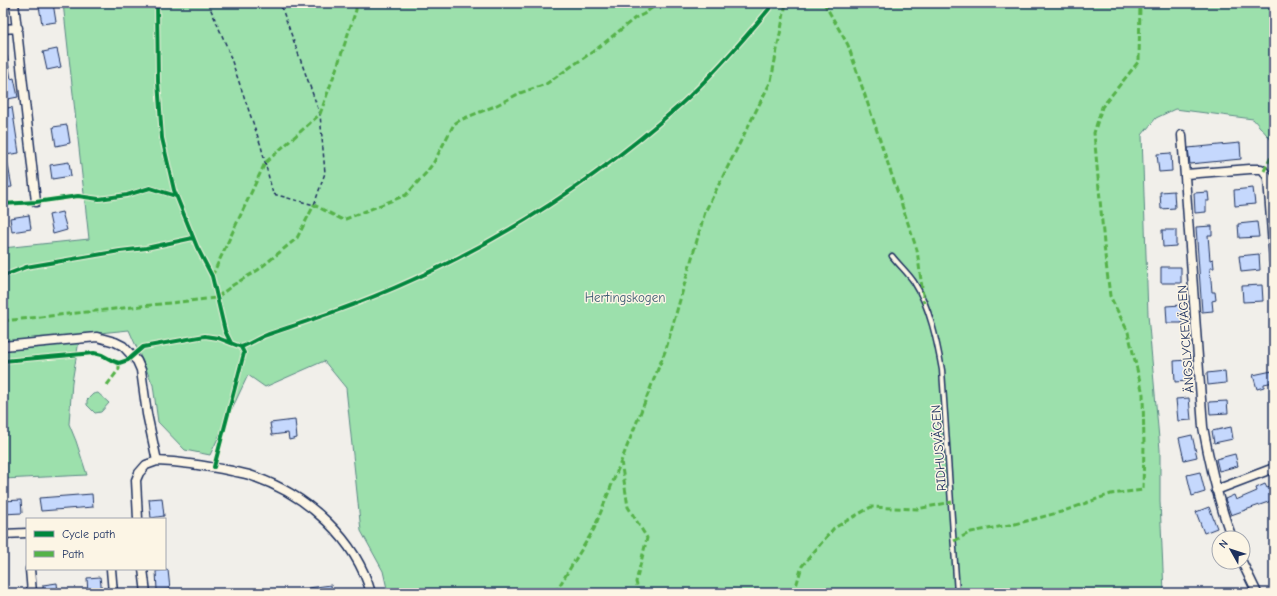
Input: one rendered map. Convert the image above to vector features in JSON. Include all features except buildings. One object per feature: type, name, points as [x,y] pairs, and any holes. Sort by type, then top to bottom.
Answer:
[{"type":"street","points":[[14,3],[18,28],[36,202]]},
{"type":"street","points":[[3,28],[18,28]]},
{"type":"street","name":"ÄNGSLYCKEVÄGEN","points":[[1182,135],[1203,427],[1216,490],[1229,530]]},
{"type":"street","points":[[1186,174],[1250,169],[1261,169],[1264,171],[1268,178],[1274,261]]},
{"type":"street","points":[[3,346],[96,337],[124,346],[137,361],[141,370],[157,461]]},
{"type":"street","points":[[138,518],[136,480],[139,473],[146,465],[157,461],[192,464],[255,477],[289,492],[319,514],[335,530],[359,564],[371,593]]},
{"type":"street","points":[[1216,490],[1274,468]]},
{"type":"street","points":[[3,534],[26,533]]},
{"type":"street","points":[[30,570],[32,593]]},
{"type":"street","points":[[111,570],[113,593]]},
{"type":"street","points":[[143,570],[146,593]]},
{"type":"street","points":[[1246,570],[1257,593]]},
{"type":"lane","name":"RIDHUSVÄGEN","points":[[892,256],[914,282],[924,303],[936,337],[942,370],[957,593]]},
{"type":"path","points":[[208,3],[227,47],[261,146],[273,194],[314,205],[325,173],[320,114],[280,3]]},
{"type":"green space","name":"Hertingskogen","points":[[63,3],[1274,3],[1274,143],[1253,119],[1175,109],[1156,118],[1142,135],[1148,315],[1160,450],[1160,501],[1164,593],[388,593],[383,571],[361,531],[346,388],[324,361],[265,387],[248,375],[210,455],[185,450],[158,422],[153,385],[129,330],[80,335],[72,382],[69,424],[87,475],[3,479],[3,248],[89,239]]},
{"type":"green space","points":[[98,393],[109,403],[101,412],[95,413],[87,405],[87,400],[93,394]]},
{"type":"marked path","points":[[212,276],[265,163],[320,114],[356,10],[356,3]]},
{"type":"marked path","points":[[3,321],[216,298],[233,285],[258,270],[297,238],[314,205],[343,220],[406,195],[434,162],[454,124],[520,93],[546,84],[598,48],[635,18],[644,14],[658,3]]},
{"type":"marked path","points":[[555,593],[594,529],[666,349],[705,212],[771,81],[786,3]]},
{"type":"marked path","points":[[824,3],[848,45],[917,250],[924,303]]},
{"type":"marked path","points":[[954,541],[971,532],[1015,524],[1061,512],[1111,494],[1143,490],[1143,394],[1128,332],[1110,296],[1094,133],[1102,107],[1139,61],[1140,3]]},
{"type":"marked path","points":[[1264,171],[1274,151]]},
{"type":"marked path","points":[[107,385],[119,369],[119,363]]},
{"type":"marked path","points":[[621,461],[628,507],[647,538],[636,582],[639,593]]},
{"type":"marked path","points":[[794,593],[802,566],[834,528],[871,507],[917,509],[952,502]]},
{"type":"cycle path","points":[[157,3],[158,81],[162,138],[174,190],[197,247],[212,276],[225,331],[231,343]]},
{"type":"cycle path","points":[[3,361],[94,353],[119,363],[128,360],[143,347],[205,336],[218,338],[241,347],[264,336],[364,301],[413,280],[507,231],[553,203],[639,140],[680,105],[705,81],[729,56],[774,3]]},
{"type":"cycle path","points":[[3,204],[36,202],[78,196],[99,199],[127,195],[150,188],[176,196]]},
{"type":"cycle path","points":[[3,276],[26,267],[146,248],[193,238]]},
{"type":"cycle path","points":[[214,467],[244,353],[241,347]]}]
